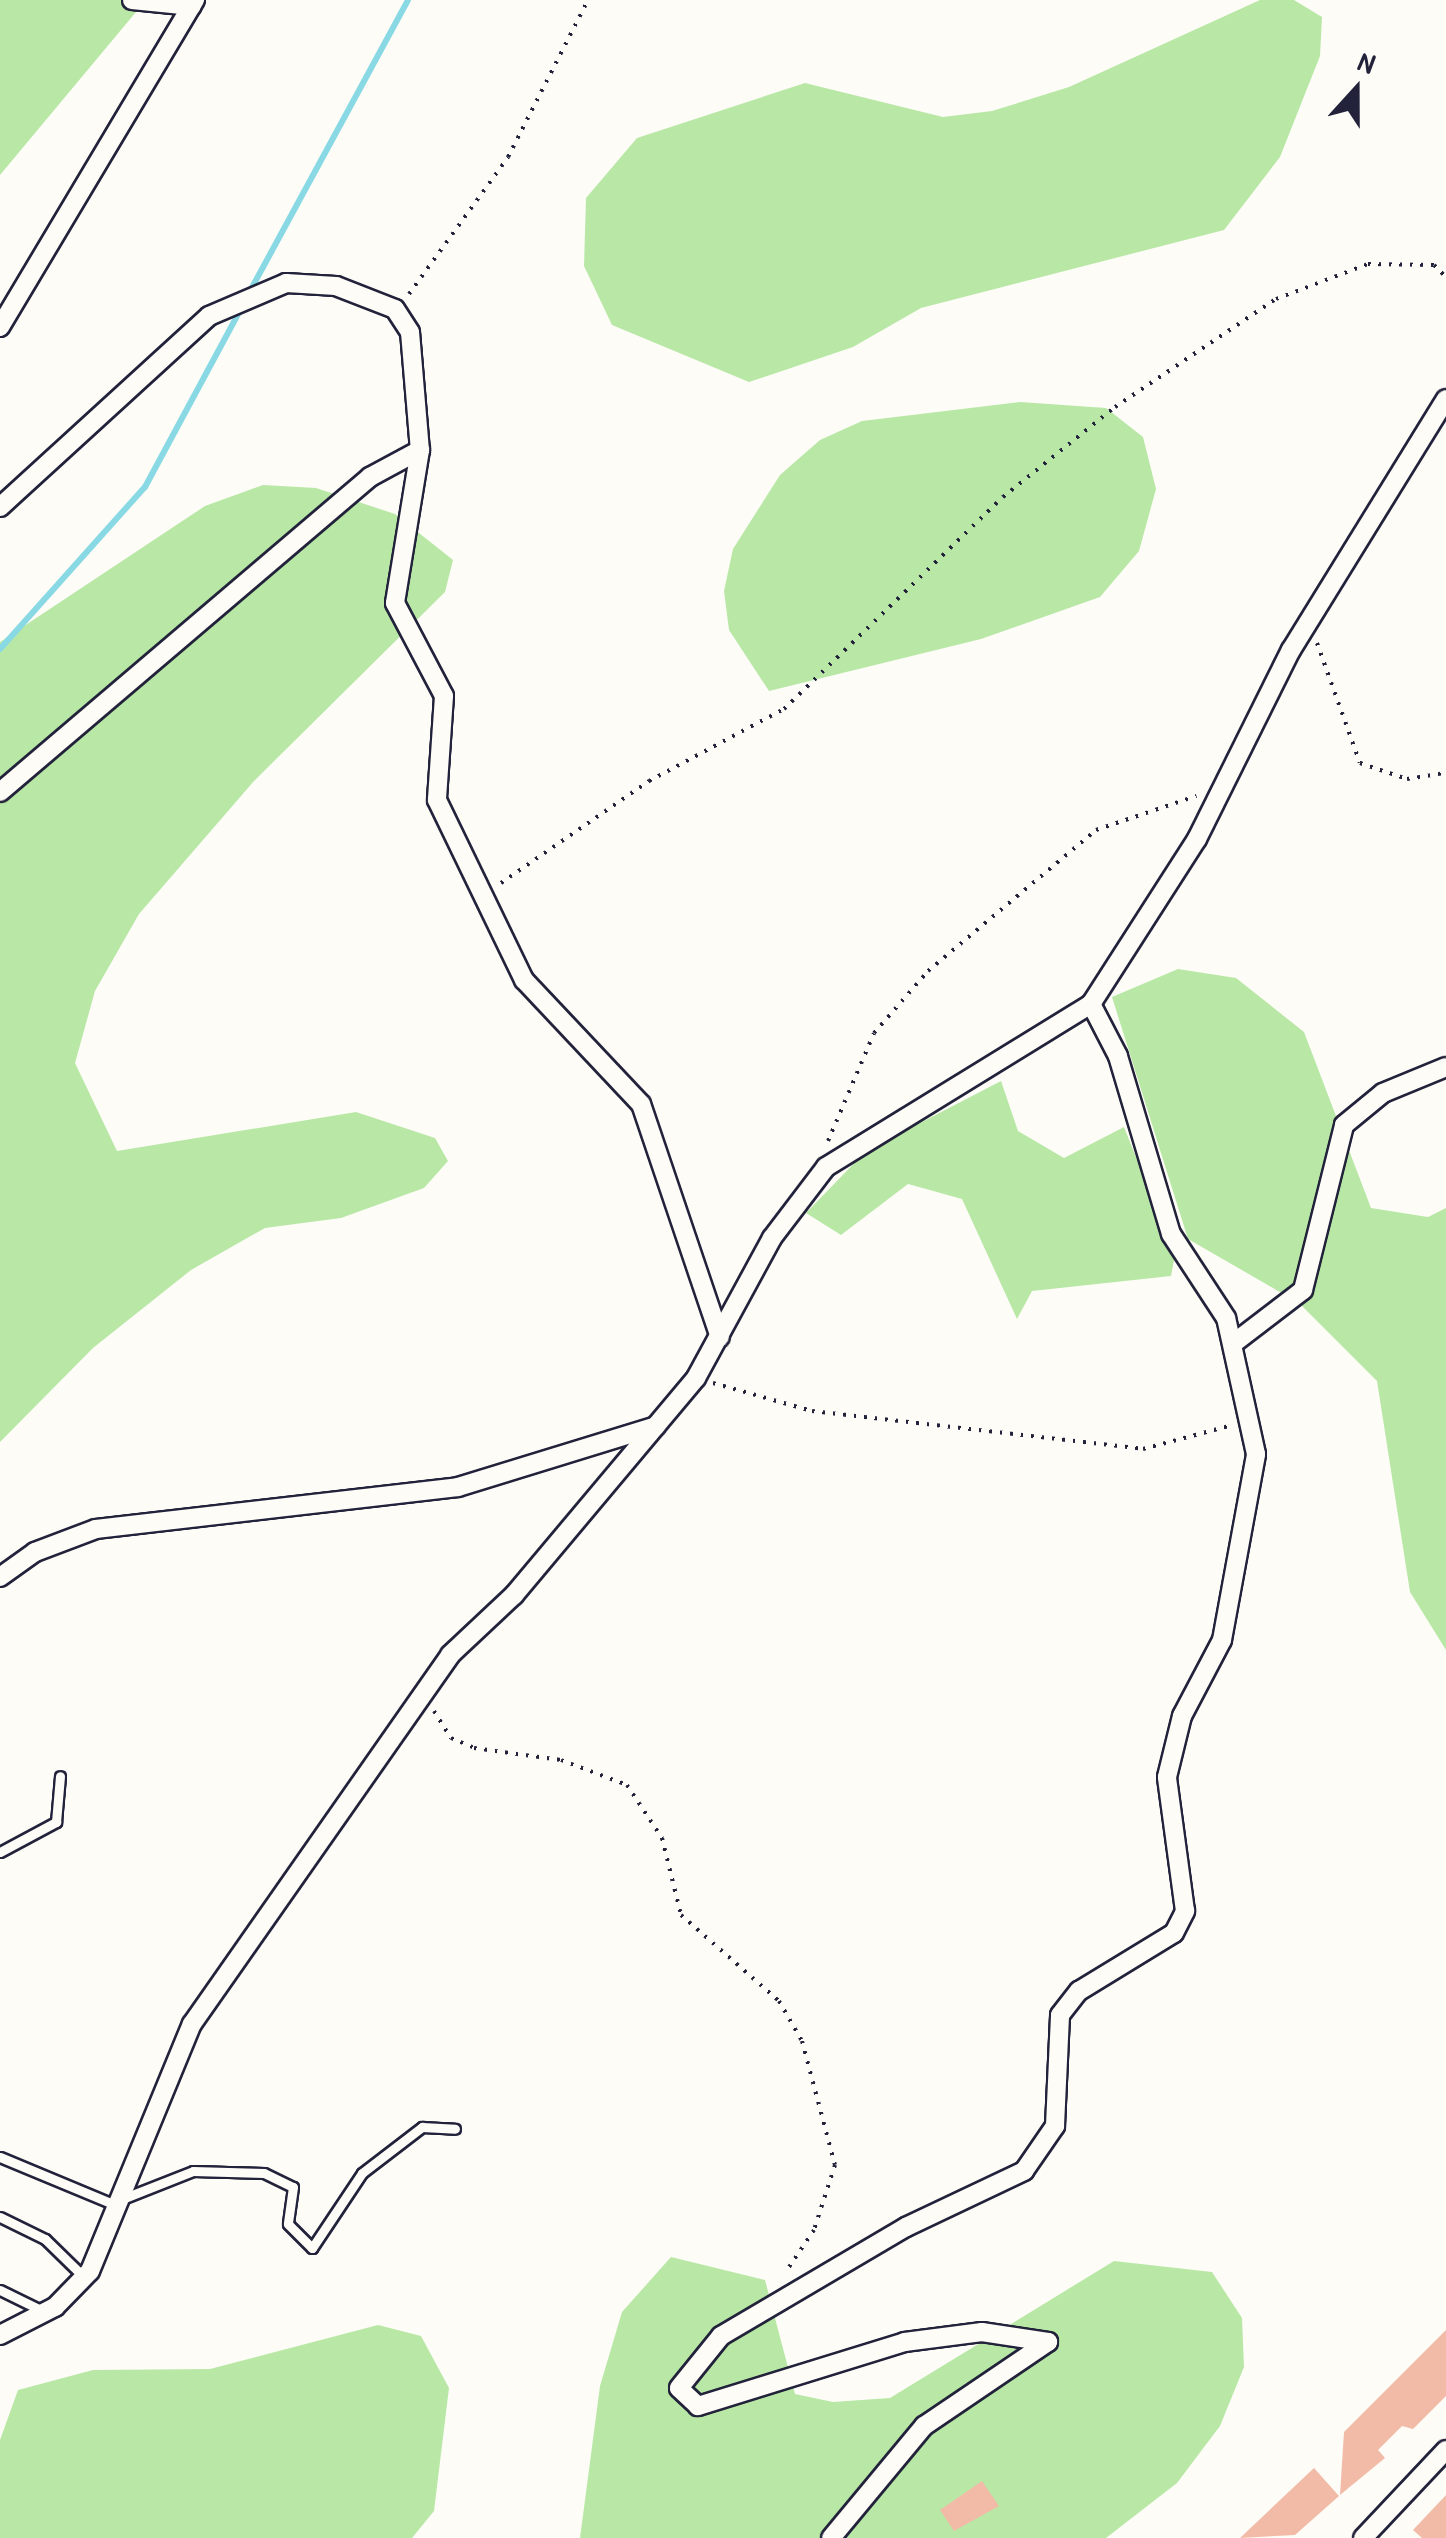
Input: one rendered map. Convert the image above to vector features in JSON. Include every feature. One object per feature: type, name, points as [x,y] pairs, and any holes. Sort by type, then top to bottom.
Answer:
[{"type":"street","points":[[0,328],[193,3],[132,0]]},
{"type":"street","points":[[0,506],[209,316],[286,283],[336,286],[395,309],[410,332],[420,450],[395,603],[444,696],[438,800],[480,896],[524,980],[641,1104],[720,1338]]},
{"type":"street","points":[[0,2335],[45,2312],[84,2277],[120,2202],[149,2110],[192,2024],[425,1697],[450,1655],[514,1595],[696,1378],[772,1238],[826,1167],[1090,1004],[1221,794],[1310,624],[1446,398]]},
{"type":"street","points":[[0,792],[370,478],[420,450]]},
{"type":"street","points":[[831,2538],[924,2426],[1048,2342],[982,2332],[905,2342],[698,2406],[680,2388],[721,2336],[906,2227],[1024,2171],[1055,2126],[1060,2016],[1079,1991],[1174,1933],[1184,1910],[1167,1777],[1182,1716],[1222,1640],[1244,1548],[1256,1454],[1234,1343],[1171,1234],[1118,1056],[1090,1004]]},
{"type":"street","points":[[1234,1343],[1303,1290],[1344,1125],[1383,1094],[1446,1066]]},
{"type":"street","points":[[0,1577],[35,1552],[96,1529],[458,1487],[656,1426]]},
{"type":"street","points":[[1362,2538],[1446,2450]]},
{"type":"lane","points":[[0,1852],[56,1822],[60,1776]]},
{"type":"lane","points":[[0,2157],[120,2202],[193,2171],[264,2174],[293,2187],[288,2224],[312,2248],[362,2172],[422,2127],[455,2129]]},
{"type":"lane","points":[[0,2218],[45,2239],[84,2277]]},
{"type":"lane","points":[[0,2290],[45,2312]]},
{"type":"path","points":[[395,309],[508,157],[588,0]]},
{"type":"path","points":[[480,896],[649,781],[797,699],[1002,497],[1115,407],[1276,300],[1368,264],[1434,264],[1446,277]]},
{"type":"path","points":[[1310,624],[1360,763],[1407,779],[1446,772]]},
{"type":"path","points":[[826,1167],[846,1087],[874,1033],[928,972],[1096,830],[1221,794]]},
{"type":"path","points":[[696,1378],[812,1411],[1143,1449],[1248,1421]]},
{"type":"path","points":[[425,1697],[451,1738],[474,1748],[561,1760],[626,1785],[662,1838],[681,1915],[779,2002],[802,2041],[834,2165],[814,2230],[782,2278]]},
{"type":"green space","points":[[0,0],[146,0],[0,175]]},
{"type":"green space","points":[[1260,0],[1294,0],[1322,17],[1320,56],[1280,157],[1224,230],[921,308],[853,347],[749,382],[612,325],[584,266],[586,198],[637,138],[805,83],[943,117],[992,111],[1069,87]]},
{"type":"green space","points":[[1020,402],[1106,408],[1143,437],[1156,489],[1139,551],[1100,597],[981,639],[769,691],[729,630],[724,591],[733,549],[780,475],[820,440],[862,421]]},
{"type":"green space","points":[[263,485],[316,488],[395,514],[453,560],[445,592],[254,781],[139,914],[95,991],[75,1063],[117,1151],[356,1112],[435,1138],[448,1161],[424,1188],[341,1218],[265,1228],[191,1270],[93,1348],[0,1442],[0,642],[205,506]]},
{"type":"green space","points":[[1178,969],[1236,978],[1304,1032],[1371,1208],[1428,1217],[1446,1208],[1446,1650],[1410,1592],[1377,1381],[1299,1303],[1188,1239],[1112,997]]},
{"type":"green space","points":[[1001,1081],[1018,1131],[1064,1158],[1124,1127],[1175,1255],[1171,1276],[1032,1291],[1017,1319],[962,1199],[908,1184],[841,1235],[806,1213],[866,1151]]},
{"type":"green space","points":[[671,2257],[765,2280],[795,2394],[833,2402],[890,2398],[1114,2261],[1212,2272],[1242,2318],[1244,2367],[1220,2426],[1177,2483],[1106,2538],[580,2538],[600,2386],[622,2312]]},
{"type":"green space","points":[[378,2325],[421,2336],[449,2388],[434,2511],[412,2538],[0,2538],[0,2440],[18,2390],[93,2370],[210,2369]]},
{"type":"building","points":[[1446,2330],[1446,2396],[1413,2429],[1402,2426],[1378,2450],[1385,2458],[1340,2495],[1344,2432]]},
{"type":"building","points":[[1314,2468],[1339,2496],[1295,2535],[1240,2538]]},
{"type":"building","points":[[982,2481],[999,2506],[954,2531],[940,2510]]},
{"type":"building","points":[[1446,2495],[1446,2538],[1422,2538],[1413,2530]]},
{"type":"waterway","points":[[249,293],[408,0]]},
{"type":"waterway","points":[[0,649],[145,487],[241,309]]}]
